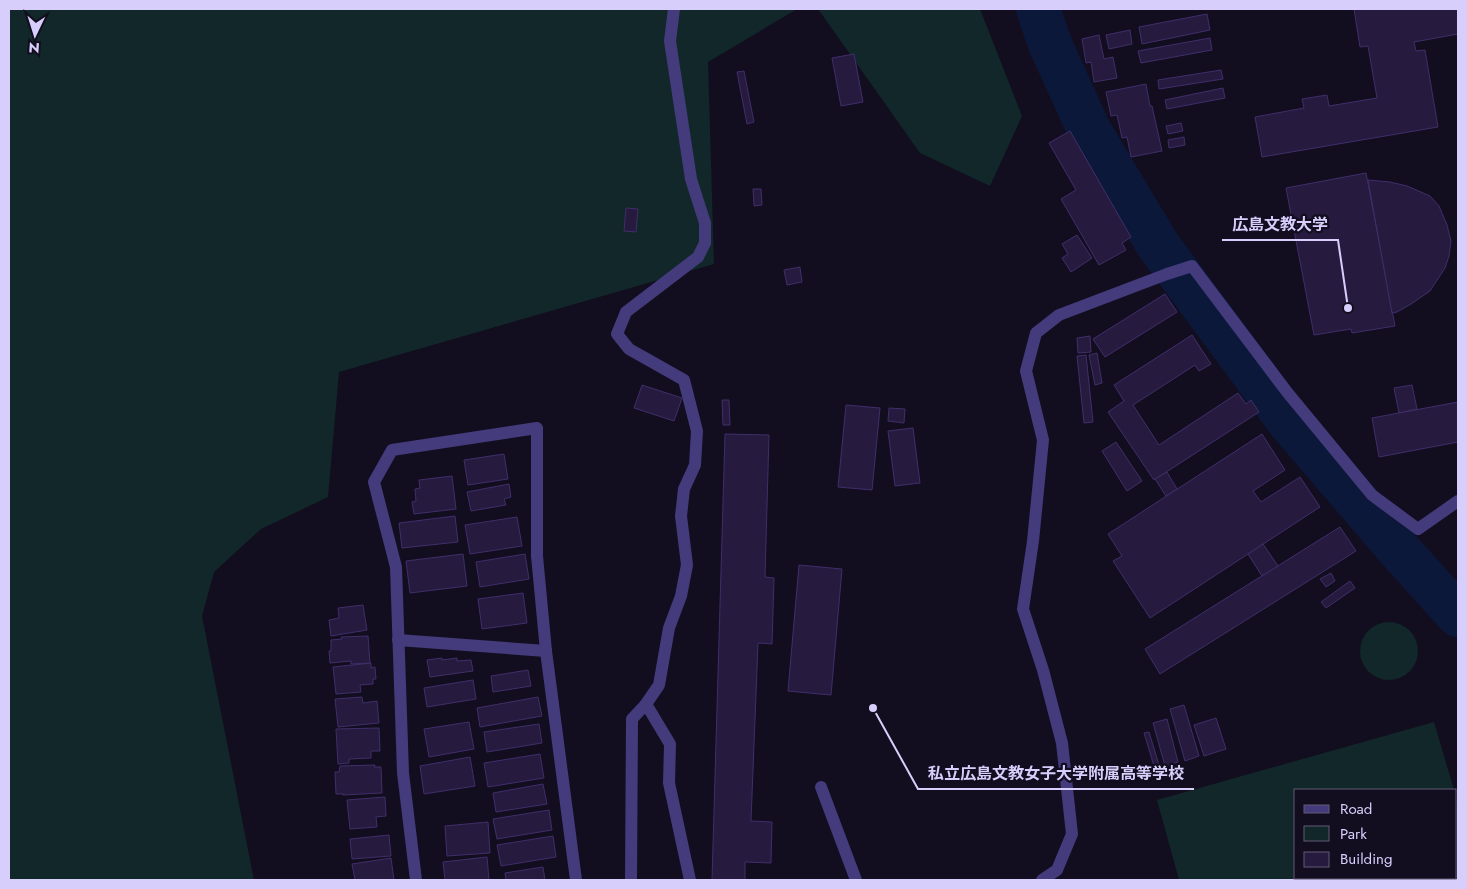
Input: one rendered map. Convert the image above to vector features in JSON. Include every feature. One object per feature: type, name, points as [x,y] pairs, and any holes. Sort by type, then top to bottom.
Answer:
[{"type":"street","points":[[631,880],[632,720],[659,685],[669,628],[681,596],[686,564],[680,516],[684,489],[695,465],[696,431],[684,380],[629,349],[617,334],[626,312],[698,257],[705,243],[705,223],[691,179],[670,40],[674,9]]},
{"type":"street","points":[[1042,880],[1056,870],[1072,834],[1062,743],[1043,670],[1023,609],[1033,541],[1043,440],[1026,370],[1036,333],[1059,315],[1192,266],[1287,392],[1372,495],[1418,529],[1458,501]]},
{"type":"street","points":[[416,880],[403,772],[396,566],[374,482],[392,450],[537,428],[537,556],[546,651],[576,880]]},
{"type":"street","points":[[398,640],[546,651]]},
{"type":"street","points":[[646,704],[670,744],[669,783],[690,880]]},
{"type":"street","points":[[821,787],[856,880]]},
{"type":"green space","points":[[9,9],[797,9],[708,62],[714,264],[339,372],[328,497],[261,529],[214,572],[202,616],[254,880],[9,880]]},
{"type":"green space","points":[[818,9],[980,9],[1022,116],[990,186],[920,153]]},
{"type":"green space","points":[[1389,622],[1400,624],[1413,635],[1418,651],[1416,662],[1405,675],[1389,680],[1378,678],[1365,667],[1360,651],[1362,640],[1373,627]]},
{"type":"green space","points":[[1434,722],[1454,789],[1294,789],[1294,879],[1457,879],[1457,802],[1458,880],[1179,880],[1157,800]]},
{"type":"building","points":[[1354,9],[1458,9],[1458,34],[1414,42],[1416,51],[1425,50],[1438,127],[1262,157],[1255,117],[1304,108],[1302,99],[1327,95],[1329,106],[1377,98],[1368,46],[1360,47]]},
{"type":"building","points":[[1207,14],[1210,30],[1142,44],[1139,27]]},
{"type":"building","points":[[1130,30],[1132,44],[1109,49],[1106,35]]},
{"type":"building","points":[[1099,35],[1104,59],[1113,57],[1117,78],[1094,82],[1091,62],[1086,63],[1082,39]]},
{"type":"building","points":[[1210,38],[1212,50],[1141,63],[1138,51]]},
{"type":"building","points":[[854,54],[863,102],[841,106],[832,58]]},
{"type":"building","points":[[1221,70],[1223,79],[1159,89],[1158,80]]},
{"type":"building","points":[[744,71],[754,122],[747,124],[737,72]]},
{"type":"building","points":[[1146,84],[1162,151],[1131,157],[1127,137],[1122,138],[1117,115],[1111,116],[1106,92]]},
{"type":"building","points":[[1223,88],[1225,98],[1167,109],[1165,100]]},
{"type":"building","points":[[1181,123],[1183,131],[1168,134],[1166,126]]},
{"type":"building","points":[[1070,131],[1131,237],[1122,243],[1126,250],[1099,265],[1061,199],[1076,190],[1049,143]]},
{"type":"building","points":[[1184,137],[1185,145],[1169,148],[1168,140]]},
{"type":"building","points":[[1366,173],[1395,326],[1352,333],[1351,329],[1314,335],[1286,188]]},
{"type":"building","points":[[1368,180],[1407,186],[1430,196],[1439,206],[1451,241],[1445,268],[1430,291],[1411,304],[1392,313]]},
{"type":"building","points":[[753,189],[761,189],[762,205],[754,206]]},
{"type":"building","points":[[626,208],[638,209],[636,232],[624,231]]},
{"type":"building","points":[[1077,235],[1092,258],[1071,272],[1062,258],[1068,254],[1062,244]]},
{"type":"building","points":[[800,267],[802,282],[787,285],[784,270]]},
{"type":"building","points":[[1165,294],[1177,312],[1105,357],[1093,339]]},
{"type":"building","points":[[1192,335],[1211,364],[1199,371],[1195,365],[1133,405],[1159,445],[1238,393],[1246,404],[1251,400],[1259,412],[1154,480],[1108,412],[1124,401],[1114,385]]},
{"type":"building","points":[[1090,336],[1091,352],[1078,353],[1077,338]]},
{"type":"building","points":[[1097,353],[1102,383],[1095,385],[1089,355]]},
{"type":"building","points":[[1086,355],[1093,422],[1084,423],[1077,356]]},
{"type":"building","points":[[642,385],[682,398],[674,421],[634,408]]},
{"type":"building","points":[[1412,385],[1417,409],[1399,413],[1394,388]]},
{"type":"building","points":[[722,400],[729,400],[730,425],[723,425]]},
{"type":"building","points":[[1458,402],[1458,442],[1379,457],[1372,418]]},
{"type":"building","points":[[846,405],[880,408],[872,490],[838,487]]},
{"type":"building","points":[[889,408],[905,409],[904,423],[888,421]]},
{"type":"building","points":[[913,428],[920,483],[895,486],[888,431]]},
{"type":"building","points":[[725,434],[769,435],[765,577],[774,578],[772,644],[758,643],[751,821],[772,822],[771,863],[745,862],[745,880],[712,880]]},
{"type":"building","points":[[1262,434],[1285,470],[1253,491],[1261,502],[1300,477],[1320,507],[1150,618],[1113,561],[1122,556],[1108,534]]},
{"type":"building","points":[[1116,442],[1142,481],[1127,491],[1102,451]]},
{"type":"building","points":[[504,454],[508,479],[468,485],[464,460]]},
{"type":"building","points":[[1167,472],[1177,489],[1166,496],[1155,479]]},
{"type":"building","points":[[452,476],[456,509],[414,514],[412,502],[416,501],[415,489],[420,488],[419,480]]},
{"type":"building","points":[[509,484],[511,497],[504,499],[506,505],[471,511],[467,492]]},
{"type":"building","points":[[455,516],[458,542],[402,548],[399,523]]},
{"type":"building","points":[[517,517],[522,546],[470,554],[465,525]]},
{"type":"building","points":[[1340,527],[1356,551],[1160,674],[1145,649]]},
{"type":"building","points":[[1263,544],[1278,566],[1262,576],[1248,554]]},
{"type":"building","points":[[463,554],[467,586],[410,593],[406,561]]},
{"type":"building","points":[[525,554],[529,579],[480,587],[476,562]]},
{"type":"building","points":[[799,565],[842,569],[831,695],[788,691]]},
{"type":"building","points":[[1331,573],[1335,581],[1326,587],[1320,579]]},
{"type":"building","points":[[1350,581],[1355,588],[1326,608],[1321,602]]},
{"type":"building","points":[[523,593],[527,623],[482,629],[478,599]]},
{"type":"building","points":[[363,605],[367,630],[331,636],[329,620],[339,618],[338,608]]},
{"type":"building","points":[[368,636],[370,663],[351,664],[351,661],[330,663],[329,651],[331,651],[331,640],[342,639],[341,637]]},
{"type":"building","points":[[442,658],[442,660],[457,658],[457,661],[471,660],[473,671],[430,677],[427,660]]},
{"type":"building","points":[[371,663],[371,668],[375,667],[376,679],[373,679],[373,684],[360,685],[361,692],[336,694],[333,667]]},
{"type":"building","points":[[528,670],[531,686],[493,692],[491,676]]},
{"type":"building","points":[[473,680],[476,699],[427,707],[424,688]]},
{"type":"building","points":[[362,697],[363,703],[377,701],[379,723],[338,727],[335,699]]},
{"type":"building","points":[[538,697],[542,716],[480,727],[477,708]]},
{"type":"building","points":[[1184,705],[1199,756],[1185,761],[1170,709]]},
{"type":"building","points":[[1216,718],[1226,749],[1204,756],[1194,725]]},
{"type":"building","points":[[1167,719],[1178,762],[1165,766],[1153,723]]},
{"type":"building","points":[[469,722],[474,749],[429,757],[424,729]]},
{"type":"building","points":[[539,724],[542,743],[487,752],[484,732]]},
{"type":"building","points":[[379,728],[380,751],[371,751],[371,758],[349,759],[349,763],[338,764],[336,729]]},
{"type":"building","points":[[1149,732],[1159,765],[1154,766],[1144,733]]},
{"type":"building","points":[[540,754],[544,778],[488,787],[484,763]]},
{"type":"building","points":[[470,757],[475,786],[424,794],[420,766]]},
{"type":"building","points":[[375,765],[374,767],[381,767],[382,793],[336,794],[335,772],[339,772],[340,766]]},
{"type":"building","points":[[543,784],[547,804],[496,812],[493,793]]},
{"type":"building","points":[[385,797],[386,816],[376,817],[377,827],[350,829],[347,800]]},
{"type":"building","points":[[549,810],[552,830],[497,839],[493,819]]},
{"type":"building","points":[[488,822],[490,853],[447,856],[445,826]]},
{"type":"building","points":[[389,835],[391,856],[352,859],[350,839]]},
{"type":"building","points":[[553,836],[556,857],[501,866],[497,845]]},
{"type":"building","points":[[487,857],[489,880],[445,880],[443,862]]},
{"type":"building","points":[[391,858],[394,880],[355,880],[352,864]]},
{"type":"building","points":[[543,867],[545,880],[506,880],[505,873]]},
{"type":"waterway","points":[[1038,9],[1050,44],[1089,130],[1158,245],[1290,423],[1400,551],[1458,615]]},
{"type":"place","name":"広島文教大学","points":[[1348,308]]},
{"type":"place","name":"私立広島文教女子大学附属高等学校","points":[[873,708]]}]
